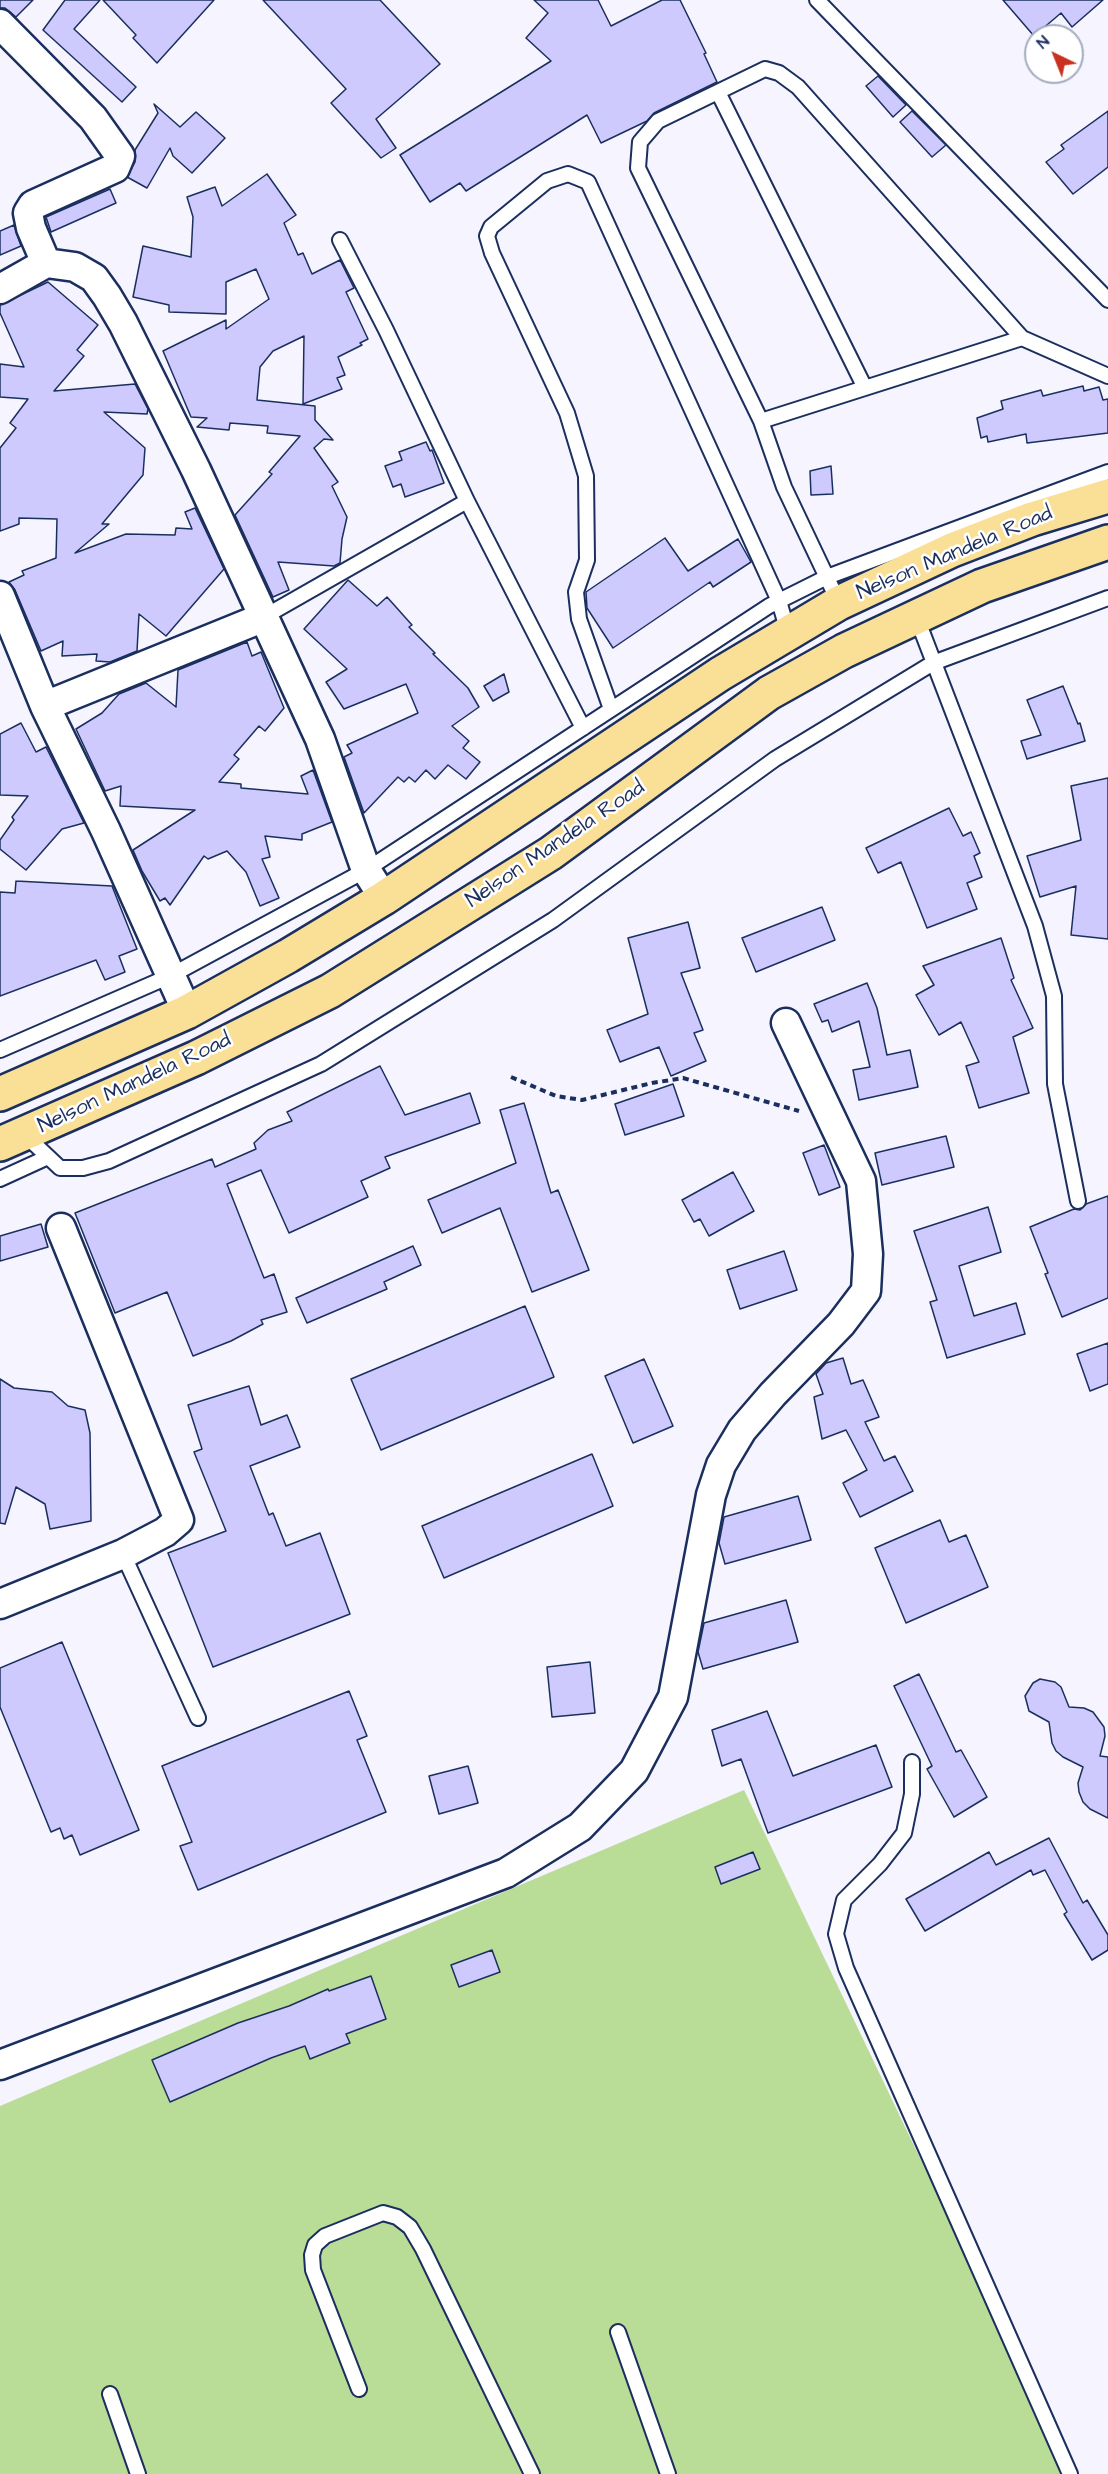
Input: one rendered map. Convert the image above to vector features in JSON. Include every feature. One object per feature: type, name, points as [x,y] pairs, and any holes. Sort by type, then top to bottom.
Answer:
[{"type":"main road","name":"Nelson Mandela Road","points":[[0,1094],[187,1012],[288,956],[384,898],[720,674],[788,632],[833,590],[952,550],[1032,519],[1108,496]]},
{"type":"main road","name":"Nelson Mandela Road","points":[[12,1139],[196,1058],[330,991],[551,853],[769,693],[844,651],[916,615],[982,586],[1108,542]]},
{"type":"street","points":[[0,24],[93,118],[120,156],[115,168],[33,205],[28,213],[31,228],[46,263]]},
{"type":"street","points":[[0,289],[46,263],[75,267],[94,278],[107,296],[123,323],[196,470],[262,618],[320,739],[366,870],[384,898]]},
{"type":"street","points":[[0,596],[45,706],[106,831],[187,1012]]},
{"type":"street","points":[[45,706],[262,618]]},
{"type":"street","points":[[0,2065],[506,1873],[579,1827],[634,1771],[674,1697],[711,1495],[721,1465],[742,1430],[773,1394],[841,1324],[866,1291],[868,1254],[861,1181],[786,1023]]},
{"type":"street","points":[[0,1604],[123,1554],[165,1532],[179,1520],[61,1228]]},
{"type":"lane","points":[[817,0],[1108,300]]},
{"type":"lane","points":[[833,590],[783,487],[761,421],[638,168],[640,142],[658,121],[765,69],[779,73],[798,87],[1022,338],[1108,376]]},
{"type":"lane","points":[[718,92],[865,388]]},
{"type":"lane","points":[[612,709],[579,619],[576,592],[586,560],[586,476],[567,414],[492,253],[487,236],[491,227],[547,182],[568,174],[588,182],[779,600],[788,632]]},
{"type":"lane","points":[[340,240],[386,330],[467,501],[583,728]]},
{"type":"lane","points":[[761,421],[1022,338]]},
{"type":"lane","points":[[0,1050],[170,976],[366,870],[779,600],[833,590],[1108,472]]},
{"type":"lane","points":[[262,618],[467,501]]},
{"type":"lane","points":[[12,1139],[48,1157],[60,1168],[83,1168],[109,1161],[321,1064],[553,920],[776,759],[933,663],[1108,598]]},
{"type":"lane","points":[[916,615],[1035,926],[1054,996],[1055,1084],[1078,1202]]},
{"type":"lane","points":[[0,1179],[48,1157]]},
{"type":"lane","points":[[123,1554],[198,1718]]},
{"type":"lane","points":[[912,1762],[912,1794],[904,1833],[880,1864],[844,1900],[836,1935],[846,1968],[1070,2474]]},
{"type":"lane","points":[[359,2389],[313,2270],[312,2255],[315,2246],[325,2236],[383,2214],[397,2217],[410,2227],[423,2249],[532,2474]]},
{"type":"lane","points":[[618,2332],[668,2474]]},
{"type":"lane","points":[[110,2394],[138,2474]]},
{"type":"path","points":[[511,1077],[556,1096],[582,1100],[682,1078],[832,1121]]},
{"type":"green space","points":[[744,1790],[1071,2474],[0,2474],[0,2106]]},
{"type":"building","points":[[0,0],[33,0],[16,17],[5,8],[0,8]]},
{"type":"building","points":[[65,0],[100,0],[74,29],[136,87],[122,102],[43,30]]},
{"type":"building","points":[[103,0],[214,0],[157,63],[133,38],[136,35]]},
{"type":"building","points":[[263,0],[380,0],[440,64],[376,119],[396,148],[381,158],[331,103],[346,89]]},
{"type":"building","points":[[534,0],[598,0],[611,26],[662,0],[680,0],[706,53],[704,54],[717,82],[654,113],[647,121],[601,143],[587,115],[466,191],[460,183],[430,202],[400,155],[551,61],[526,38],[548,13]]},
{"type":"building","points":[[1003,0],[1103,0],[1075,24],[1070,24],[1061,13],[1048,24],[1024,24]]},
{"type":"building","points":[[878,76],[906,105],[893,117],[866,86]]},
{"type":"building","points":[[154,104],[180,127],[196,112],[225,138],[192,173],[173,156],[170,148],[147,188],[127,177],[135,162],[135,150],[158,113]]},
{"type":"building","points":[[912,111],[946,145],[932,157],[900,122]]},
{"type":"building","points":[[1108,111],[1108,167],[1073,194],[1046,162],[1064,149],[1061,145]]},
{"type":"building","points":[[267,174],[296,215],[284,223],[298,255],[303,253],[312,274],[340,260],[354,288],[346,292],[368,339],[360,343],[362,345],[338,357],[345,375],[337,378],[342,389],[303,404],[304,336],[273,351],[260,367],[257,400],[315,406],[315,420],[333,440],[324,439],[314,448],[338,482],[332,486],[347,517],[340,563],[334,566],[278,562],[289,590],[273,597],[235,515],[272,474],[269,472],[300,436],[267,433],[268,426],[230,423],[229,430],[197,427],[207,418],[191,417],[163,351],[226,320],[226,329],[269,299],[256,269],[226,282],[226,314],[169,312],[169,305],[133,297],[143,246],[191,257],[193,217],[187,197],[215,187],[222,206]]},
{"type":"building","points":[[110,189],[116,203],[51,232],[46,217]]},
{"type":"building","points":[[14,225],[21,246],[0,255],[0,231]]},
{"type":"building","points":[[48,282],[98,325],[77,350],[84,356],[54,391],[135,384],[148,409],[147,414],[104,412],[145,448],[143,475],[102,524],[109,524],[75,553],[126,534],[175,535],[176,528],[192,529],[185,512],[195,508],[224,569],[166,636],[139,614],[137,651],[110,662],[96,661],[97,654],[62,656],[63,641],[41,651],[15,590],[9,582],[24,575],[22,571],[56,558],[57,519],[19,518],[19,524],[0,531],[0,448],[16,428],[10,423],[28,399],[0,397],[0,364],[24,367],[0,313],[0,305]]},
{"type":"building","points":[[1083,386],[1084,391],[1099,387],[1103,400],[1108,399],[1108,433],[1027,443],[1026,434],[988,442],[987,436],[981,438],[977,418],[1003,409],[1001,401],[1041,390],[1043,396]]},
{"type":"building","points":[[426,442],[430,451],[432,450],[444,483],[405,497],[401,484],[393,487],[385,466],[402,460],[399,452]]},
{"type":"building","points":[[831,466],[833,494],[811,495],[810,471]]},
{"type":"building","points":[[665,538],[688,571],[738,539],[751,562],[713,587],[710,582],[613,648],[587,608],[586,592]]},
{"type":"building","points":[[348,580],[377,606],[387,597],[412,625],[409,627],[435,653],[433,654],[468,688],[479,707],[452,726],[469,741],[463,748],[480,762],[466,779],[448,765],[435,779],[426,770],[415,782],[409,777],[404,782],[398,777],[364,813],[344,757],[352,753],[347,745],[418,713],[406,684],[344,709],[326,682],[347,669],[304,629]]},
{"type":"building","points":[[247,642],[252,656],[261,652],[284,708],[265,731],[259,726],[234,755],[239,759],[219,782],[241,784],[241,788],[308,794],[301,776],[313,770],[332,822],[302,834],[302,840],[265,836],[270,857],[262,859],[279,898],[260,906],[246,872],[227,851],[208,859],[204,856],[170,905],[165,898],[160,901],[142,871],[133,850],[195,810],[120,806],[121,786],[105,791],[76,729],[102,713],[119,694],[146,683],[176,707],[178,670]]},
{"type":"building","points":[[504,674],[509,692],[493,701],[484,686]]},
{"type":"building","points":[[1063,686],[1078,724],[1080,723],[1085,741],[1027,759],[1021,741],[1041,735],[1027,700]]},
{"type":"building","points":[[21,723],[36,752],[46,747],[84,823],[62,829],[26,870],[0,849],[0,840],[14,820],[12,817],[28,796],[0,795],[0,734]]},
{"type":"building","points":[[1108,778],[1108,939],[1071,935],[1076,886],[1040,897],[1027,856],[1081,840],[1071,786]]},
{"type":"building","points":[[949,808],[963,836],[971,832],[980,853],[974,856],[982,877],[967,883],[977,909],[927,928],[901,862],[878,873],[866,848]]},
{"type":"building","points":[[16,881],[112,886],[137,949],[119,956],[125,972],[105,980],[96,960],[0,996],[0,892],[15,893]]},
{"type":"building","points":[[822,907],[835,940],[756,972],[742,938]]},
{"type":"building","points":[[688,922],[700,968],[681,973],[703,1030],[694,1033],[706,1061],[671,1076],[659,1047],[620,1062],[607,1030],[648,1014],[628,938]]},
{"type":"building","points":[[1001,938],[1014,978],[1011,980],[1033,1028],[1013,1037],[1029,1093],[979,1108],[966,1066],[979,1062],[961,1022],[939,1035],[916,995],[934,985],[923,966]]},
{"type":"building","points":[[867,983],[877,1008],[887,1055],[910,1050],[918,1087],[859,1100],[853,1070],[870,1067],[859,1021],[832,1032],[828,1020],[822,1022],[814,1004]]},
{"type":"building","points":[[380,1066],[405,1115],[470,1093],[480,1123],[385,1157],[390,1168],[361,1181],[368,1197],[289,1233],[261,1170],[227,1184],[264,1278],[274,1274],[287,1312],[261,1320],[263,1324],[231,1341],[193,1356],[167,1292],[115,1313],[75,1213],[212,1159],[215,1167],[256,1149],[254,1143],[268,1130],[292,1121],[287,1112]]},
{"type":"building","points":[[673,1084],[684,1116],[625,1135],[615,1104]]},
{"type":"building","points":[[524,1103],[551,1193],[558,1190],[589,1270],[532,1292],[500,1208],[442,1233],[428,1200],[516,1163],[500,1110]]},
{"type":"building","points":[[946,1136],[954,1167],[882,1185],[875,1153]]},
{"type":"building","points":[[824,1145],[840,1187],[819,1195],[803,1153]]},
{"type":"building","points":[[733,1172],[754,1211],[709,1236],[700,1219],[694,1222],[682,1200]]},
{"type":"building","points":[[1108,1196],[1108,1298],[1062,1317],[1030,1227],[1074,1209],[1080,1210],[1086,1204]]},
{"type":"building","points":[[988,1207],[1001,1252],[959,1266],[974,1316],[1016,1303],[1025,1334],[947,1358],[930,1302],[937,1300],[914,1231]]},
{"type":"building","points":[[41,1224],[48,1247],[0,1261],[0,1236]]},
{"type":"building","points":[[413,1246],[421,1265],[384,1282],[387,1289],[307,1323],[296,1298]]},
{"type":"building","points":[[784,1251],[797,1290],[740,1309],[727,1270]]},
{"type":"building","points":[[525,1306],[554,1377],[381,1450],[351,1379]]},
{"type":"building","points":[[1108,1343],[1108,1384],[1090,1391],[1077,1354]]},
{"type":"building","points":[[843,1358],[851,1384],[863,1380],[879,1417],[865,1422],[884,1461],[895,1456],[913,1491],[860,1517],[843,1483],[867,1470],[846,1430],[822,1439],[814,1397],[823,1394],[816,1374],[826,1363]]},
{"type":"building","points":[[644,1359],[673,1426],[633,1443],[605,1376]]},
{"type":"building","points":[[0,1379],[14,1388],[52,1392],[68,1406],[85,1410],[90,1433],[91,1521],[50,1529],[45,1504],[16,1487],[5,1524],[0,1523]]},
{"type":"building","points":[[249,1386],[261,1425],[287,1415],[300,1447],[250,1466],[269,1515],[273,1513],[286,1546],[320,1533],[350,1614],[213,1667],[168,1553],[226,1531],[194,1452],[202,1449],[188,1405]]},
{"type":"building","points":[[592,1454],[613,1506],[444,1578],[422,1526]]},
{"type":"building","points":[[798,1496],[811,1540],[725,1564],[719,1543],[724,1517]]},
{"type":"building","points":[[940,1520],[949,1542],[966,1535],[988,1587],[906,1623],[875,1548]]},
{"type":"building","points":[[786,1600],[798,1642],[703,1669],[698,1652],[704,1623]]},
{"type":"building","points":[[62,1642],[139,1830],[80,1855],[72,1835],[64,1839],[60,1828],[51,1832],[0,1707],[0,1668]]},
{"type":"building","points":[[590,1662],[595,1713],[552,1717],[547,1667]]},
{"type":"building","points":[[919,1674],[956,1752],[961,1750],[987,1797],[954,1817],[927,1769],[932,1766],[894,1686]]},
{"type":"building","points":[[1040,1679],[1055,1682],[1061,1687],[1069,1707],[1084,1708],[1093,1712],[1104,1727],[1105,1736],[1100,1756],[1108,1757],[1108,1818],[1090,1809],[1083,1802],[1078,1783],[1083,1767],[1056,1751],[1052,1743],[1049,1722],[1029,1711],[1025,1696],[1033,1683]]},
{"type":"building","points":[[349,1691],[367,1736],[357,1740],[386,1812],[198,1890],[180,1846],[192,1842],[162,1766]]},
{"type":"building","points":[[767,1711],[793,1776],[876,1745],[892,1787],[768,1833],[741,1759],[722,1766],[712,1730]]},
{"type":"building","points":[[468,1766],[478,1803],[439,1814],[429,1776]]},
{"type":"building","points":[[1049,1838],[1083,1903],[1087,1900],[1108,1935],[1108,1950],[1092,1960],[1064,1914],[1067,1912],[1045,1870],[1033,1875],[1031,1870],[925,1931],[906,1899],[989,1852],[996,1865]]},
{"type":"building","points":[[753,1852],[760,1869],[721,1884],[715,1867]]},
{"type":"building","points":[[492,1950],[500,1972],[459,1987],[451,1965]]},
{"type":"building","points":[[371,1976],[386,2019],[346,2034],[350,2043],[310,2059],[305,2046],[271,2058],[170,2102],[152,2060],[238,2023],[289,2006],[328,1989],[329,1991]]}]
